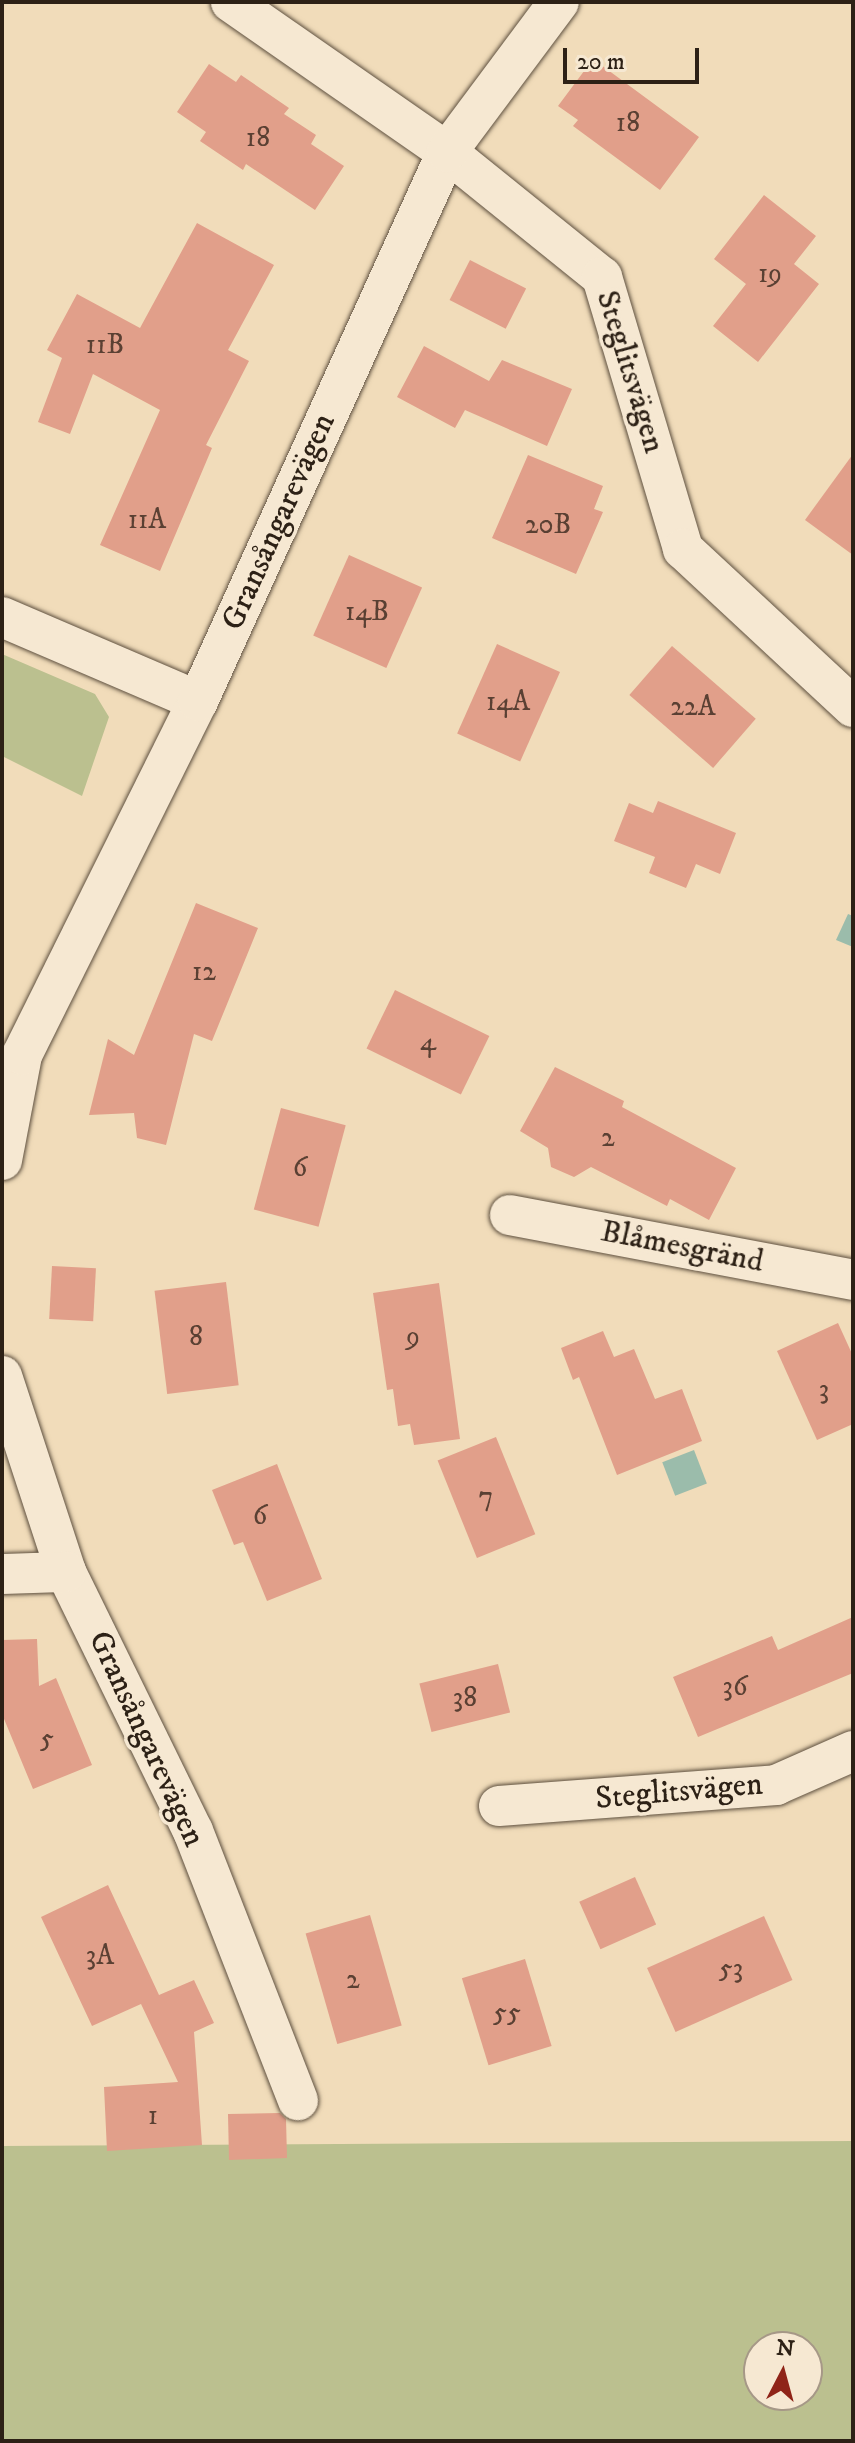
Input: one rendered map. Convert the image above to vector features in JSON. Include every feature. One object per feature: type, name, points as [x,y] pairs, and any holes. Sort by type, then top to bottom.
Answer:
[{"type":"street","name":"Steglitsvägen","points":[[231,2],[447,152],[602,277],[683,549],[853,707]]},
{"type":"street","name":"Gransångarevägen","points":[[2,1160],[12,1051],[198,701],[447,152],[559,2]]},
{"type":"street","points":[[2,617],[198,701]]},
{"type":"street","name":"Blåmesgränd","points":[[510,1215],[853,1280]]},
{"type":"street","name":"Gransångarevägen","points":[[2,1376],[66,1572],[193,1831],[298,2100]]},
{"type":"street","points":[[2,1574],[66,1572]]},
{"type":"street","name":"Steglitsvägen","points":[[499,1806],[776,1785],[853,1751]]},
{"type":"green space","points":[[2,654],[95,694],[109,717],[82,796],[4,757],[2,760]]},
{"type":"green space","points":[[853,2141],[853,2441],[2,2441],[2,2146]]},
{"type":"shaded area","points":[[848,914],[853,916],[853,947],[836,940]]},
{"type":"shaded area","points":[[694,1450],[707,1484],[675,1496],[662,1462]]},
{"type":"building","points":[[593,59],[699,137],[660,190],[573,126],[578,120],[558,106]]},
{"type":"building","points":[[209,64],[236,82],[241,75],[289,108],[284,114],[316,135],[311,144],[344,166],[315,210],[246,164],[243,170],[200,141],[206,132],[177,112]]},
{"type":"building","points":[[764,195],[816,236],[794,264],[819,284],[758,362],[713,326],[746,284],[714,259]]},
{"type":"building","points":[[197,223],[274,265],[228,350],[249,361],[206,445],[212,448],[160,571],[100,545],[160,410],[93,374],[70,434],[38,422],[62,358],[47,350],[77,294],[140,328]]},
{"type":"building","points":[[470,260],[526,289],[506,329],[450,300]]},
{"type":"building","points":[[424,346],[489,381],[502,360],[572,389],[547,446],[465,410],[455,428],[397,397]]},
{"type":"building","points":[[853,454],[853,555],[805,520]]},
{"type":"building","points":[[528,455],[603,486],[594,509],[603,512],[576,574],[492,538]]},
{"type":"building","points":[[349,555],[422,588],[386,668],[313,635]]},
{"type":"building","points":[[497,644],[560,672],[520,762],[457,734]]},
{"type":"building","points":[[672,646],[756,719],[713,768],[629,695]]},
{"type":"building","points":[[658,801],[736,833],[720,874],[696,864],[686,888],[649,873],[655,857],[614,841],[629,803],[653,813]]},
{"type":"building","points":[[196,903],[258,928],[212,1041],[194,1034],[166,1145],[137,1138],[134,1113],[89,1115],[108,1039],[134,1055]]},
{"type":"building","points":[[395,990],[489,1036],[461,1094],[367,1048]]},
{"type":"building","points":[[555,1067],[624,1101],[622,1107],[736,1168],[709,1220],[670,1199],[667,1206],[591,1167],[574,1177],[551,1167],[548,1148],[520,1131]]},
{"type":"building","points":[[281,1108],[346,1125],[319,1227],[254,1209]]},
{"type":"building","points":[[52,1266],[96,1268],[93,1321],[49,1319]]},
{"type":"building","points":[[226,1282],[239,1385],[167,1394],[155,1291]]},
{"type":"building","points":[[439,1283],[460,1439],[414,1445],[410,1424],[398,1426],[393,1389],[387,1390],[373,1293]]},
{"type":"building","points":[[838,1323],[853,1356],[853,1424],[817,1440],[777,1351]]},
{"type":"building","points":[[603,1331],[614,1357],[634,1349],[655,1399],[682,1389],[702,1441],[617,1475],[579,1377],[573,1380],[561,1348]]},
{"type":"building","points":[[496,1437],[535,1534],[477,1558],[438,1461]]},
{"type":"building","points":[[277,1464],[322,1579],[267,1601],[243,1542],[234,1545],[212,1490]]},
{"type":"building","points":[[853,1617],[853,1673],[698,1737],[673,1677],[772,1636],[778,1650]]},
{"type":"building","points":[[37,1639],[39,1686],[56,1678],[92,1765],[33,1789],[2,1714],[2,1640]]},
{"type":"building","points":[[498,1664],[510,1713],[432,1732],[419,1684]]},
{"type":"building","points":[[635,1877],[656,1925],[600,1949],[579,1902]]},
{"type":"building","points":[[108,1885],[159,1995],[194,1980],[214,2023],[194,2032],[202,2145],[107,2151],[104,2087],[178,2082],[141,2004],[92,2026],[41,1917]]},
{"type":"building","points":[[370,1915],[402,2026],[337,2044],[306,1933]]},
{"type":"building","points":[[764,1916],[792,1980],[676,2032],[647,1968]]},
{"type":"building","points":[[525,1959],[552,2046],[488,2065],[462,1978]]},
{"type":"building","points":[[280,2113],[286,2119],[287,2158],[229,2160],[228,2114]]}]
